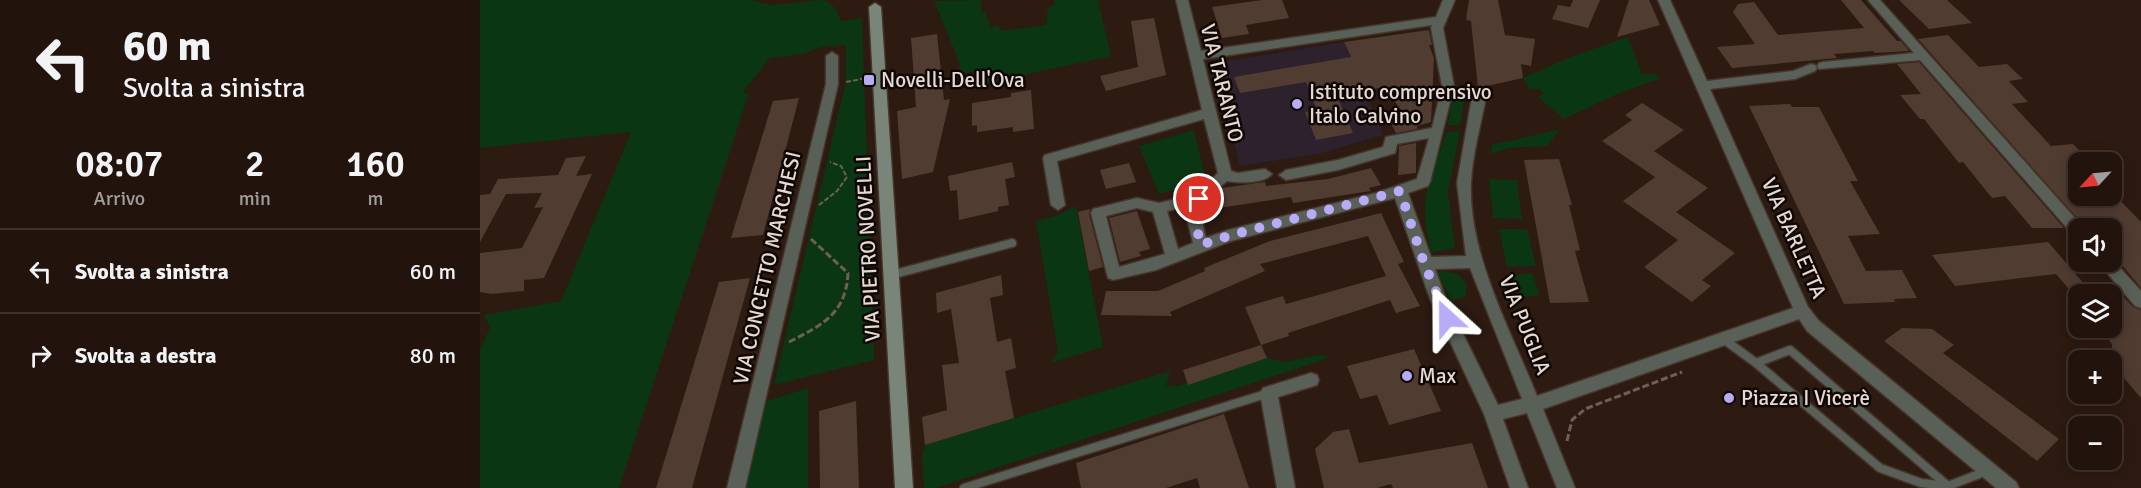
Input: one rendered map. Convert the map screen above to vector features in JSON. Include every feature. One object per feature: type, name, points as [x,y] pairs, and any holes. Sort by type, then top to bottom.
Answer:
[{"type":"main road","name":"VIA PIETRO NOVELLI","points":[[875,2],[904,488]]},
{"type":"street","name":"VIA TARANTO","points":[[1182,0],[1225,175]]},
{"type":"street","points":[[1199,199],[1159,208],[1137,203],[1098,213],[1113,274],[1151,266],[1228,236],[1400,191],[1422,182],[1425,179],[1448,86],[1437,28],[1449,0]]},
{"type":"street","name":"VIA BARLETTA","points":[[1664,0],[1802,311],[1813,326],[2010,488]]},
{"type":"street","points":[[1874,0],[2068,220]]},
{"type":"street","points":[[1196,56],[1439,20]]},
{"type":"street","name":"VIA CONCETTO MARCHESI","points":[[736,488],[832,84],[832,56]]},
{"type":"street","points":[[1704,86],[1795,75],[1817,67],[1923,56]]},
{"type":"street","name":"VIA PUGLIA","points":[[1479,96],[1464,183],[1468,226],[1475,262],[1566,488]]},
{"type":"street","points":[[1058,204],[1050,158],[1208,113]]},
{"type":"street","points":[[1286,175],[1338,165],[1390,150],[1391,140],[1437,132]]},
{"type":"street","points":[[1201,245],[1195,222],[1199,199],[1208,188],[1225,175],[1238,178],[1265,174]]},
{"type":"street","points":[[1400,191],[1438,299],[1493,414],[1519,488]]},
{"type":"street","points":[[1159,208],[1173,257]]},
{"type":"street","name":"VIA PUGLIA","points":[[1424,263],[1475,262]]},
{"type":"street","points":[[2115,272],[2141,302]]},
{"type":"street","points":[[1534,405],[1802,311]]},
{"type":"street","points":[[1286,488],[1269,393],[1311,380]]},
{"type":"street","name":"VIA PUGLIA","points":[[1493,414],[1534,405]]},
{"type":"lane","points":[[891,275],[1011,243]]},
{"type":"lane","points":[[1722,338],[1756,363],[1880,468],[1921,483],[1948,486],[1989,471]]},
{"type":"lane","points":[[1756,363],[1790,350],[1948,486]]},
{"type":"lane","points":[[964,488],[1269,393]]},
{"type":"path","points":[[832,84],[878,76]]},
{"type":"path","points":[[813,164],[834,162],[845,170],[847,177],[837,191],[813,208]]},
{"type":"path","points":[[769,351],[833,316],[844,302],[849,288],[848,273],[812,242],[810,236]]},
{"type":"path","points":[[1567,447],[1569,427],[1575,416],[1585,409],[1691,368]]},
{"type":"shaded area","name":"Istituto comprensivo Italo Calvino","points":[[1344,42],[1383,135],[1318,154],[1240,166],[1214,63]]},
{"type":"green space","points":[[480,0],[751,0],[771,5],[823,0],[835,8],[841,21],[862,18],[874,360],[774,385],[846,81],[846,45],[822,47],[803,54],[770,58],[742,93],[749,93],[619,488],[480,488],[480,350],[490,327],[484,315],[561,301],[631,132],[480,148]]},
{"type":"green space","points":[[981,0],[982,13],[986,13],[990,28],[998,25],[1001,31],[1046,25],[1048,7],[1055,5],[1054,0],[1098,0],[1111,56],[979,85],[975,71],[957,75],[960,64],[934,1]]},
{"type":"green space","points":[[1628,37],[1642,74],[1655,74],[1659,79],[1617,94],[1564,119],[1538,97],[1544,93],[1540,89],[1530,90],[1523,78],[1573,56]]},
{"type":"green space","points":[[1454,86],[1488,87],[1466,91],[1460,125],[1448,125]]},
{"type":"green space","points":[[1560,129],[1547,146],[1509,148],[1491,154],[1492,145]]},
{"type":"green space","points":[[1194,130],[1206,181],[1159,194],[1139,146]]},
{"type":"green space","points":[[1460,131],[1448,192],[1455,248],[1432,252],[1425,220],[1427,190],[1447,132]]},
{"type":"green space","points":[[1489,179],[1517,180],[1522,219],[1493,218]]},
{"type":"green space","points":[[1076,206],[1103,347],[1050,363],[1058,352],[1036,221],[1056,216]]},
{"type":"green space","points":[[1499,229],[1527,229],[1536,266],[1507,267]]},
{"type":"green space","points":[[1438,272],[1458,274],[1466,283],[1466,294],[1462,298],[1451,302]]},
{"type":"green space","points":[[1532,273],[1540,295],[1521,297],[1513,275]]},
{"type":"green space","points":[[1319,355],[1332,357],[936,488],[924,488],[922,456],[925,445],[1170,371],[1166,386],[1178,386],[1267,358],[1285,362]]},
{"type":"green space","points":[[808,388],[808,488],[743,488],[759,404]]},
{"type":"building","points":[[1262,0],[1282,0],[1289,18],[1246,25],[1249,34],[1222,38],[1212,7]]},
{"type":"building","points":[[1469,0],[1498,0],[1505,35],[1535,39],[1531,66],[1521,64],[1523,78],[1478,88],[1471,21],[1466,20]]},
{"type":"building","points":[[1573,0],[1600,0],[1588,28],[1552,19],[1558,5],[1570,7]]},
{"type":"building","points":[[1629,0],[1649,0],[1660,25],[1617,37]]},
{"type":"building","points":[[1841,0],[1861,0],[1897,41],[1901,41],[1909,51],[1834,54],[1837,58],[1732,68],[1717,47],[1755,44],[1733,12],[1738,4],[1754,2],[1778,35],[1864,28]]},
{"type":"building","points":[[1899,0],[1947,0],[1972,23],[1929,29]]},
{"type":"building","points":[[1154,18],[1166,75],[1106,91],[1100,76],[1138,67],[1131,21]]},
{"type":"building","points":[[1429,30],[1432,45],[1429,45],[1434,58],[1431,122],[1417,126],[1417,129],[1396,133],[1387,115],[1402,112],[1385,87],[1337,96],[1353,133],[1316,140],[1305,112],[1317,110],[1306,82],[1240,93],[1234,77],[1351,57],[1344,42]]},
{"type":"building","points":[[937,34],[944,100],[950,99],[933,172],[902,179],[897,111],[916,107],[911,38]]},
{"type":"building","points":[[1948,35],[1979,67],[2007,64],[2023,79],[2009,81],[2028,102],[2012,104],[2051,146],[2073,144],[2079,150],[2079,152],[2068,152],[2068,206],[2122,206],[2122,202],[2141,222],[2141,288],[2122,265],[2122,218],[2077,218],[1918,39]]},
{"type":"building","points":[[1919,62],[2064,228],[2032,228],[2005,196],[1992,198],[1963,162],[1959,163],[1924,119],[1920,119],[1900,95],[1921,94],[1897,64]]},
{"type":"building","points":[[1031,90],[1034,129],[1013,132],[1013,127],[977,132],[977,125],[972,126],[972,103],[1011,97],[1011,93]]},
{"type":"building","points":[[799,98],[763,235],[731,238],[773,101]]},
{"type":"building","points":[[1642,103],[1684,130],[1654,151],[1708,188],[1676,212],[1735,253],[1702,280],[1711,286],[1692,302],[1644,267],[1678,240],[1623,201],[1655,177],[1602,141],[1632,120],[1625,115]]},
{"type":"building","points":[[1790,104],[1792,107],[1819,107],[1858,181],[1850,181],[1880,234],[1848,236],[1866,271],[1902,270],[1917,298],[1894,299],[1895,302],[1844,304],[1749,106]]},
{"type":"building","points":[[1416,143],[1416,173],[1398,175],[1399,146]]},
{"type":"building","points":[[586,156],[576,176],[592,174],[544,278],[524,280],[524,291],[491,294],[480,292],[480,253],[522,248],[543,207],[534,208],[542,193],[506,194],[480,242],[480,195],[490,194],[498,179],[558,175],[566,158]]},
{"type":"building","points":[[1559,159],[1572,205],[1569,205],[1580,250],[1575,251],[1589,302],[1550,303],[1524,160]]},
{"type":"building","points":[[1012,162],[1015,177],[1005,179],[1009,205],[998,207],[998,211],[959,220],[957,190],[950,191],[948,176]]},
{"type":"building","points":[[1129,163],[1136,182],[1106,189],[1100,170]]},
{"type":"building","points":[[1371,168],[1381,185],[1369,188],[1371,191],[1293,203],[1291,197],[1219,208],[1217,194],[1222,188],[1265,182],[1266,186],[1328,179]]},
{"type":"building","points":[[1090,209],[1089,214],[1103,267],[1089,271],[1078,212]]},
{"type":"building","points":[[1137,211],[1150,249],[1139,252],[1141,256],[1120,262],[1109,218]]},
{"type":"building","points":[[1381,213],[1404,262],[1398,264],[1420,306],[1396,313],[1390,300],[1288,333],[1289,336],[1261,345],[1245,307],[1283,296],[1286,304],[1386,276],[1368,236],[1260,264],[1265,271],[1170,312],[1172,316],[1101,315],[1106,291],[1158,291],[1205,271],[1204,268],[1270,241]]},
{"type":"building","points":[[2048,242],[2068,265],[2068,272],[2074,272],[2084,284],[2068,284],[2068,288],[2056,274],[1955,286],[1932,255]]},
{"type":"building","points":[[1001,275],[1003,295],[990,298],[997,342],[1011,338],[1016,368],[1005,371],[1014,418],[925,445],[922,417],[947,410],[942,365],[959,363],[951,309],[937,313],[936,293]]},
{"type":"building","points":[[750,278],[692,488],[656,488],[719,282]]},
{"type":"building","points":[[2122,295],[2133,307],[2141,310],[2141,398],[2122,376],[2122,350],[2112,350],[2112,344],[2107,338],[2122,338]]},
{"type":"building","points":[[1902,328],[1932,329],[1954,345],[1943,353],[2059,439],[2037,461],[1884,341]]},
{"type":"building","points":[[1261,345],[1267,358],[1188,385],[1183,370]]},
{"type":"building","points":[[1414,349],[1441,411],[1389,425],[1377,395],[1360,399],[1347,366]]},
{"type":"building","points":[[856,401],[859,488],[820,488],[819,411]]},
{"type":"building","points":[[1224,414],[1249,488],[1200,488],[1197,478],[1166,488],[1081,488],[1076,463]]},
{"type":"building","points":[[1349,429],[1359,463],[1472,443],[1488,488],[1393,488],[1391,484],[1377,488],[1324,488],[1315,449],[1333,432]]},
{"type":"place","name":"Novelli-Dell'Ova","points":[[869,80]]},
{"type":"place","name":"Istituto comprensivo Italo Calvino","points":[[1297,104]]},
{"type":"place","name":"Max","points":[[1407,376]]},
{"type":"place","name":"Piazza I Vicerè","points":[[1729,398]]},
{"type":"route","points":[[1199,199],[1195,222],[1196,234],[1201,245],[1400,191],[1424,263],[1447,318]]}]
